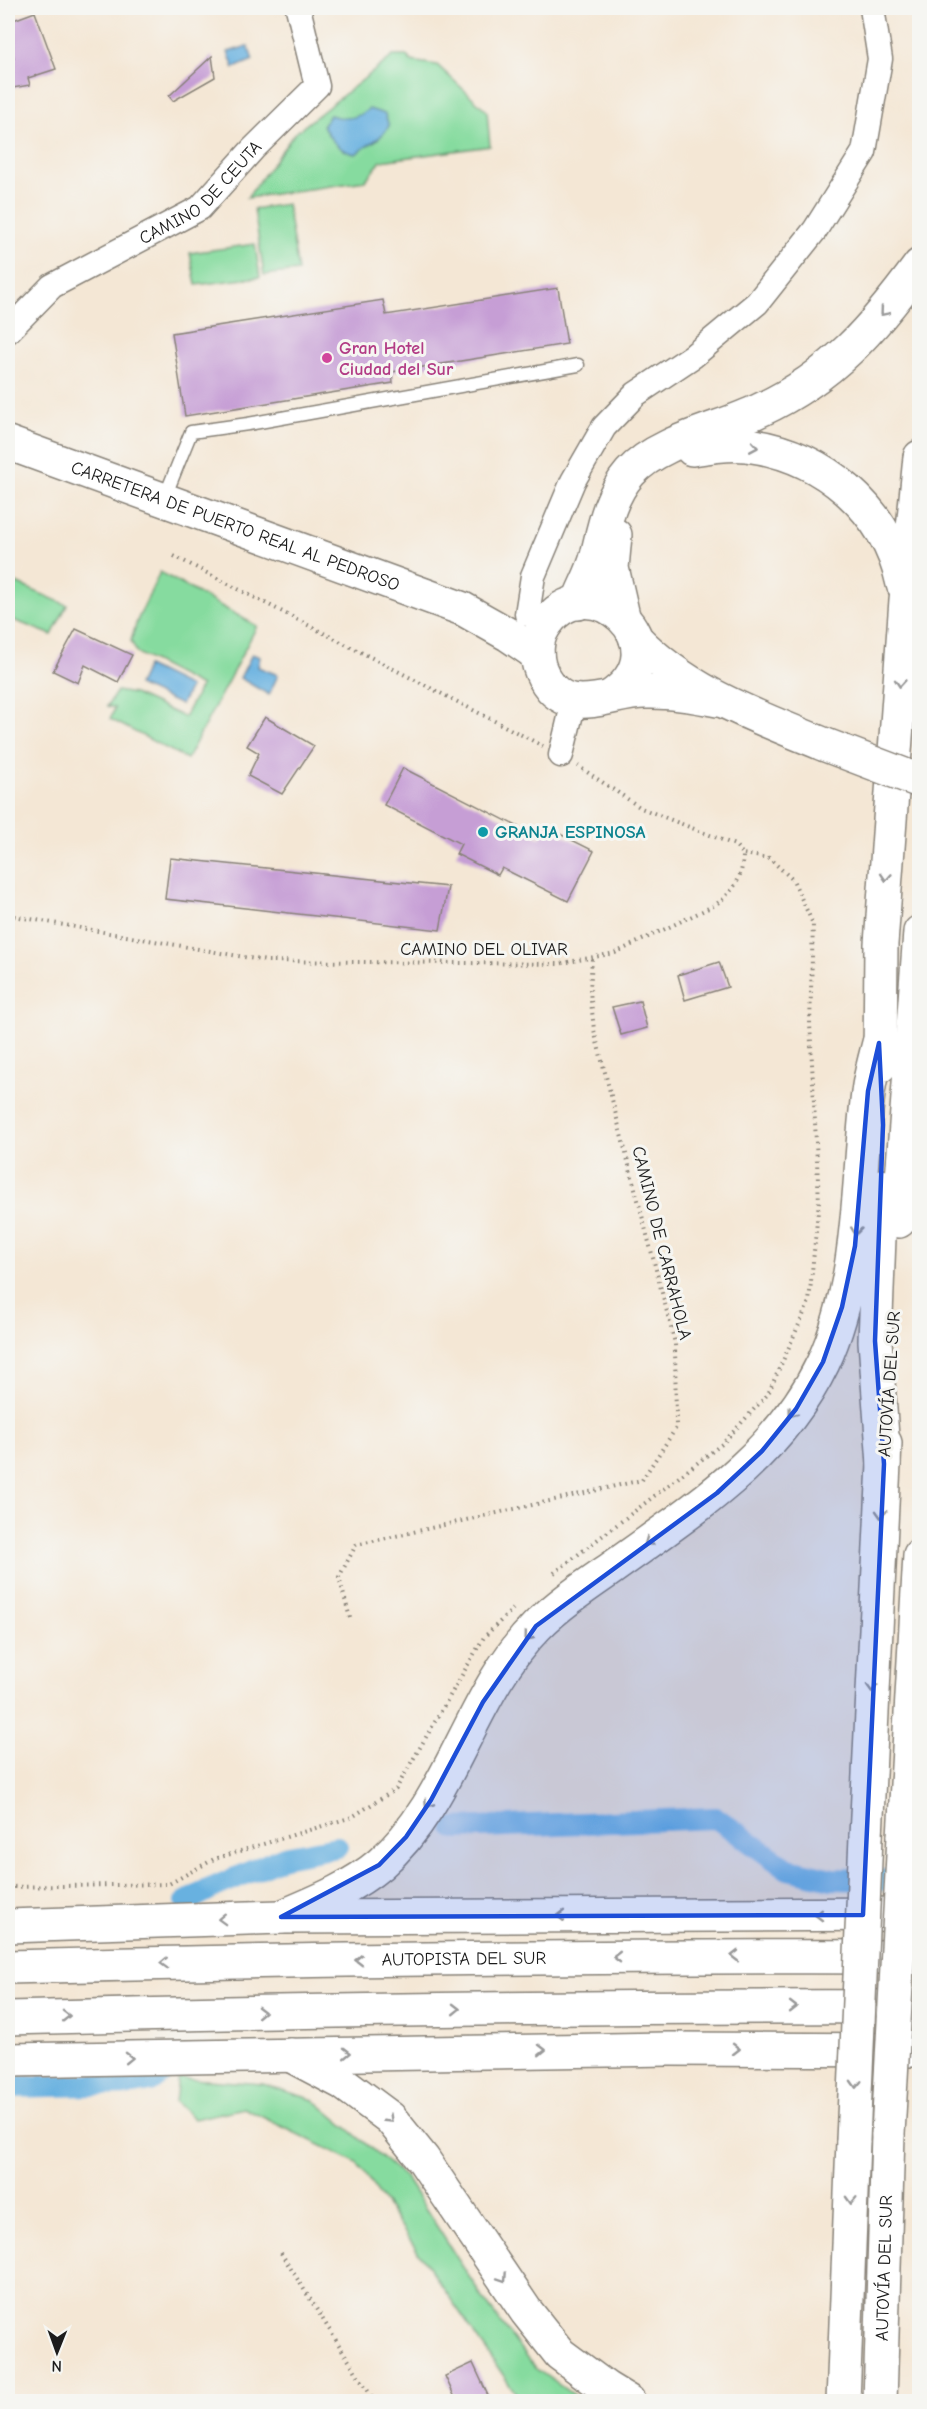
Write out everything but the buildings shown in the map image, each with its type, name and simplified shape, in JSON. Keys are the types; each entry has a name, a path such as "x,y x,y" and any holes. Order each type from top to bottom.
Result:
{"main road":[{"path":"718,700 677,692 642,692 586,702 574,701 560,694 548,684 540,670 537,654 538,641 550,618 569,606 597,557 607,513 617,491 631,472 660,451 759,411 798,391 830,368 861,340 920,265"},
{"name":"CARRETERA DE PUERTO REAL AL PEDROSO","path":"8,443 463,609"},
{"path":"610,698 621,690 632,676 638,653 616,592 612,568 618,518 628,495 640,477 657,464 692,449 717,445 746,445 774,450 800,460 844,486 862,503 890,542 899,566 906,600"},
{"path":"884,1464 875,1341 883,1125 879,1043 881,944 906,600 920,457"},
{"path":"463,609 527,614 569,606 602,604 610,607 656,660 718,700 920,781"},
{"path":"463,609 537,654"},
{"name":"AUTOVÍA DEL SUR","path":"843,2402 884,1464 920,932"},
{"path":"281,1917 339,1890 379,1865 406,1838 431,1800 483,1702 508,1662 536,1626 570,1598 717,1493 762,1451 796,1409 823,1362 842,1307 855,1246 868,1091 879,1043"},
{"name":"AUTOVÍA DEL SUR","path":"880,2402 888,2134 920,1555"},
{"path":"8,1926 281,1917 920,1914"},
{"name":"AUTOPISTA DEL SUR","path":"8,1967 247,1961 663,1956 920,1957"},
{"path":"8,2018 529,2008 920,2007"},
{"path":"8,2060 669,2049 920,2049"},
{"path":"288,2054 343,2082 390,2118 423,2159 526,2311 560,2354 629,2402"}],"street":[{"name":"CAMINO DE CEUTA","path":"8,331 52,286 200,208 253,149 317,86 298,8"},
{"path":"527,614 533,576 573,481 604,427 636,394 693,356 757,303 815,230 864,152 880,59 872,8"},
{"path":"561,755 574,701"}],"lane":[{"path":"164,500 191,432 578,365"}],"path":[{"path":"174,556 561,755 641,808 735,845 743,854 769,858 793,880 813,924 810,1024 819,1201 809,1302 768,1394 722,1444 620,1520 550,1577"},
{"name":"CAMINO DEL OLIVAR","path":"8,915 266,961 558,964 592,960 615,953 715,905 729,894 737,883 743,867 743,854"},
{"name":"CAMINO DE CARRAHOLA","path":"350,1618 339,1576 356,1545 642,1480 676,1428 675,1343 594,1029 590,991 592,960"},
{"path":"8,1887 169,1884 214,1859 352,1817 396,1789 484,1637 516,1606"},
{"path":"281,2253 375,2402"}],"highlighted area":[{"path":"879,1043 883,1125 875,1341 884,1464 863,1915 281,1917 379,1865 406,1837 431,1800 483,1702 536,1626 717,1493 762,1451 796,1409 823,1362 842,1307 855,1246 868,1091"}],"green space":[{"path":"393,56 407,56 411,61 437,65 487,111 490,146 381,161 365,181 247,198 294,134"},
{"path":"287,204 298,271 264,275 254,209"},
{"path":"255,244 260,277 196,285 190,253"},
{"path":"160,572 257,626 187,759 110,719 115,708 107,706 117,691 134,694 184,717 201,686 137,653 131,641 137,621"},
{"path":"9,580 67,605 52,635 8,618"},
{"path":"178,2078 263,2084 314,2100 406,2178 484,2300 535,2368 582,2401 521,2401 357,2163 244,2108 194,2119 175,2102"}],"water":[{"path":"248,46 253,60 234,68 228,52"},
{"path":"369,109 385,114 389,126 379,138 356,154 345,151 336,144 323,125 330,115 351,118"},
{"path":"252,654 260,657 258,667 278,675 269,695 240,678"},
{"path":"147,666 190,687 181,705 138,685"}],"waterway":[{"path":"454,1828 716,1818 788,1869 832,1879 920,1881"},
{"path":"186,1902 284,1857 337,1847"},
{"path":"8,2087 134,2084 151,2081 163,2072"}],"place":[{"name":"Gran Hotel Ciudad del Sur","path":"327,358"},
{"name":"GRANJA ESPINOSA","path":"483,832"}]}
